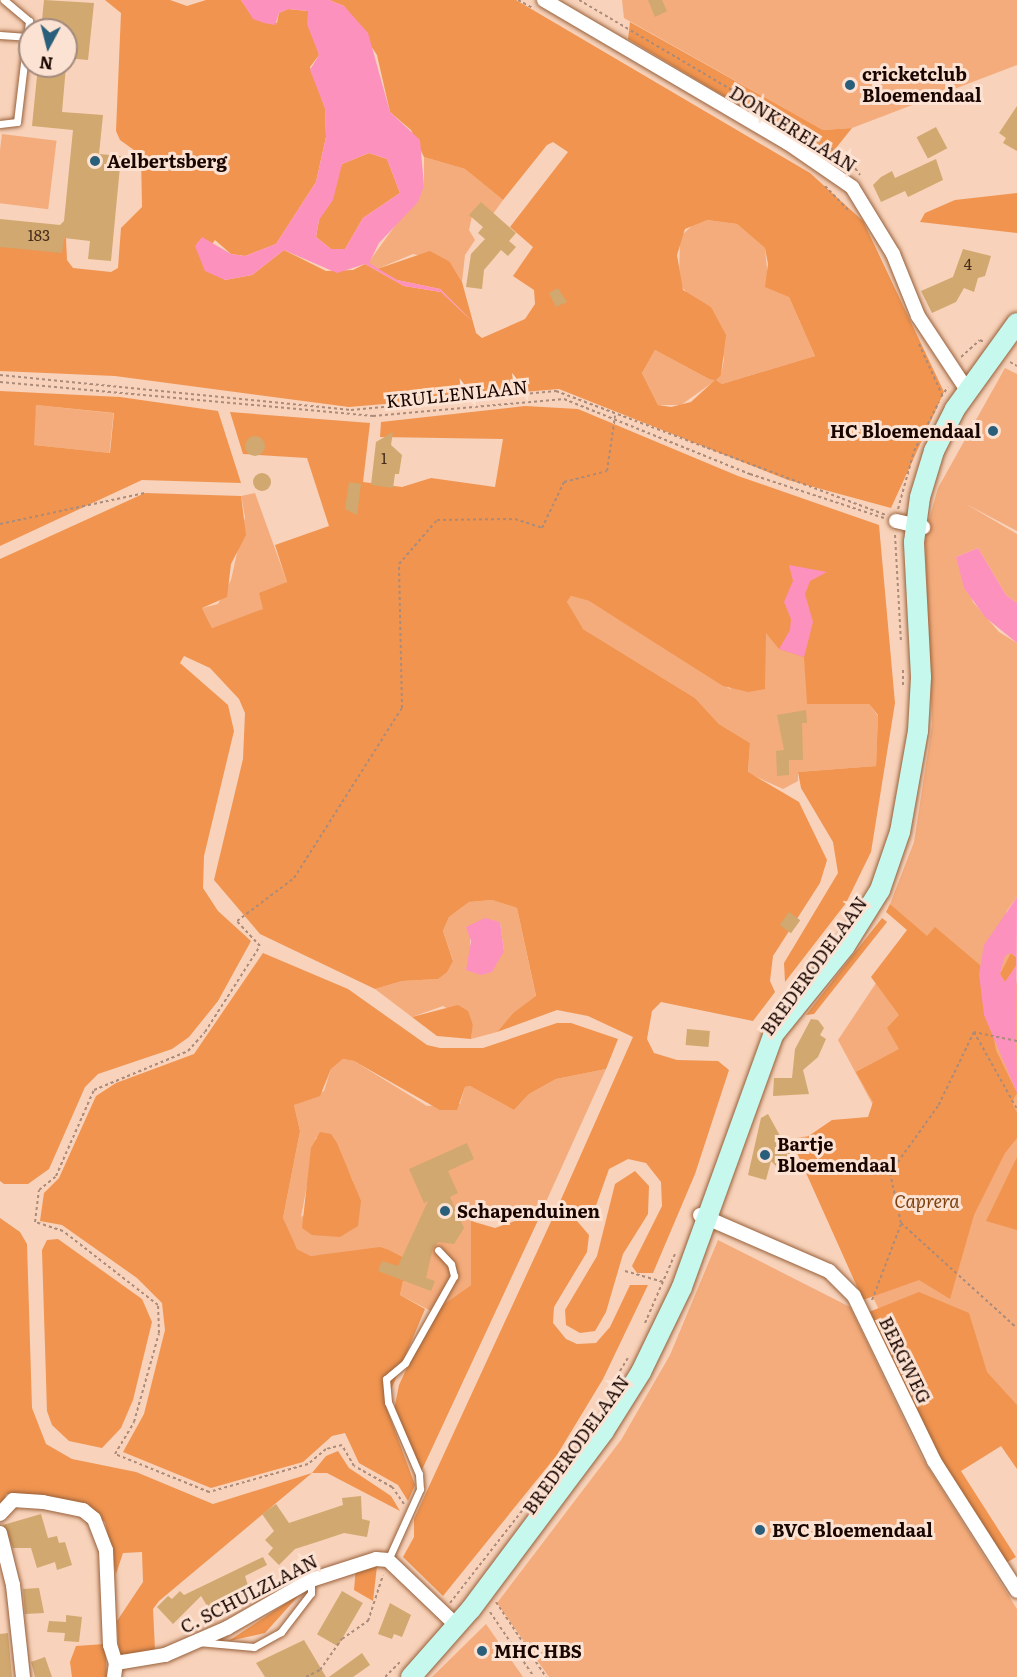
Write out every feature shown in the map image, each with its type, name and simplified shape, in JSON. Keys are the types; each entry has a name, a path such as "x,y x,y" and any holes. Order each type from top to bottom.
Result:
{"street":[{"name":"DONKERELAAN","path":"541,6 788,143 852,188 893,254 918,316 961,383"},
{"name":"BREDERODELAAN","path":"411,1677 449,1619 585,1439 622,1382 670,1288 703,1216 761,1052 792,1002 869,900 883,850 904,744 908,698 910,524 925,444 961,383 986,350 1012,330"},
{"name":"BERGWEG","path":"703,1216 830,1271 854,1296 934,1461 1017,1591"},
{"path":"0,1514 13,1500 43,1502 83,1510 94,1519 106,1550 110,1645 115,1670"},
{"path":"0,1533 13,1585 24,1677"},
{"path":"388,1560 449,1619"},
{"name":"C. SCHULZLAAN","path":"115,1670 195,1642 311,1580 359,1562 388,1560"},
{"name":"BREDERODELAAN","path":"403,1668 449,1619"}],"lane":[{"path":"4,0 25,18"},
{"path":"0,35 18,36"},
{"path":"0,124 17,122 22,78"},
{"path":"388,1560 420,1489 419,1474 388,1402 386,1380 405,1363 454,1276 451,1264 438,1250"},
{"path":"195,1642 254,1647 281,1632 296,1616 311,1593 311,1580"}],"path":[{"path":"518,0 541,6"},
{"path":"820,180 851,213"},
{"path":"915,335 942,396"},
{"path":"902,653 893,561 910,524 914,451 942,396 961,383 987,343"},
{"path":"1005,359 1017,366"},
{"path":"0,375 351,410 556,391 910,524"},
{"name":"KRULLENLAAN","path":"0,382 373,416 564,399 615,416 750,474 910,524"},
{"path":"410,1513 392,1487 354,1466 342,1445 326,1449 308,1464 209,1492 115,1454 140,1400 159,1333 158,1305 63,1231 35,1222 39,1190 56,1176 94,1090 188,1051 204,1032 260,946 237,921 294,878 402,708 399,564 437,520 515,519 542,528 564,482 608,471 615,416"},
{"path":"0,524 145,493"},
{"path":"902,662 903,694"},
{"path":"974,1032 1017,1041"},
{"path":"974,1032 1017,1109"},
{"path":"872,1300 901,1223 890,1173 938,1106 974,1032"},
{"path":"901,1223 1017,1328"},
{"path":"640,1334 670,1288 676,1252"},
{"path":"625,1271 670,1288"},
{"name":"BREDERODELAAN","path":"615,1379 631,1353"},
{"name":"BREDERODELAAN","path":"449,1619 540,1487"},
{"path":"306,1677 320,1670 342,1639 368,1621 388,1560"},
{"path":"493,1598 546,1677"},
{"path":"486,1607 534,1677"},
{"path":"385,1677 403,1668"}],"green space":[{"path":"105,0 170,0 187,6 206,0 241,0 248,10 277,23 279,13 288,9 308,11 319,55 310,67 325,108 326,137 316,182 276,244 245,256 231,254 215,240 202,257 203,266 225,280 252,275 284,250 326,271 353,270 365,264 404,286 441,292 472,321 440,289 397,280 377,269 430,251 450,262 462,282 476,333 482,338 525,319 535,304 534,290 513,276 533,247 510,227 568,152 553,142 547,145 503,200 465,169 424,157 411,130 390,112 377,55 344,6 329,0 516,0 810,173 863,221 944,392 891,508 788,480 559,389 349,407 115,376 0,371 0,247 66,238 67,260 73,268 111,272 118,268 121,228 142,207 141,155 120,140 116,131 121,13","holes":["707,220 737,224 765,248 768,264 765,287 789,297 815,356 722,384 716,380 721,375 726,335 711,307 683,290 677,255 685,229","655,350 709,379 715,380 691,402 671,407 658,405 642,373"]},
{"name":"cricketclub Bloemendaal","path":"622,0 1017,0 1017,65 852,128 823,130 624,18"},
{"path":"630,22 823,130 852,128 828,158 628,39"},
{"path":"2,134 57,141 48,209 0,203"},
{"path":"369,153 387,159 400,193 363,218 345,249 331,249 316,237 319,220 342,164"},
{"path":"424,157 465,169 503,200 490,218 472,216 469,230 475,240 465,255 462,282 450,262 413,254 377,269 368,263 424,186"},
{"path":"1017,193 1017,233 920,222 925,213 955,200"},
{"path":"697,221 737,224 765,248 768,279 789,297 815,356 722,384 716,380 681,405 658,405 642,373 655,350 709,379 721,375 724,359 711,307 689,296 679,283 680,237"},
{"name":"Caprera","path":"1005,368 1017,374 1017,531 966,504 1017,534 1017,603 1006,595 978,548 956,557 973,602 999,632 1017,643 1017,897 1006,912 1017,986 1017,1457 1005,1439 955,1469 797,1138 882,1122 838,1040 914,926 890,904 914,842 932,725 925,534 938,488"},
{"path":"0,391 120,397 218,411 241,483 142,480 0,546","holes":["36,405 114,413 110,453 34,445"]},
{"path":"36,405 114,413 109,453 32,445"},
{"path":"525,406 578,409 738,476 879,525 895,703 871,852 846,903 785,982 784,963 838,873 833,842 801,788 798,772 876,766 878,715 869,704 807,704 804,657 779,649 766,633 765,689 748,692 723,686 589,601 571,596 567,602 583,629 695,698 719,724 750,743 748,772 799,802 827,860 820,883 773,956 770,981 775,992 753,1021 661,1002 652,1011 647,1039 654,1053 677,1060 718,1061 729,1070 695,1174 653,1273 637,1273 632,1266 662,1206 661,1182 646,1163 628,1159 609,1169 593,1214 559,1204 633,1037 588,1016 557,1010 497,1032 513,1013 536,996 517,908 492,900 469,902 449,917 443,931 453,961 447,972 438,979 402,981 375,989 260,934 214,880 243,759 245,713 239,699 210,668 184,656 180,663 228,705 234,731 204,856 203,888 218,911 251,941 218,1001 189,1037 172,1049 98,1074 85,1087 49,1169 28,1184 4,1184 0,1181 0,559 145,493 241,496 246,535 231,564 227,597 202,608 212,628 263,609 259,593 287,582 275,545 329,526 307,458 243,454 230,412 370,423 363,482 402,487 431,478 495,487 503,439 380,437 381,422"},
{"path":"255,493 287,582 264,609 212,628 202,608 218,604 231,580 245,517 241,496"},
{"path":"571,596 589,601 730,689 766,633 804,657 846,703 869,704 878,716 876,766 798,772 798,781 783,789 748,773 750,743 719,724 695,698 583,629 569,612 567,602"},
{"path":"492,900 517,908 536,997 513,1013 497,1032 471,1039 473,1024 443,1006 412,1017 375,989 402,981 438,979 453,960 443,931 449,917 469,902","holes":["500,922 504,951 470,953 470,934"]},
{"name":"Caprera","path":"890,904 927,936 935,927 980,965 996,1050 1017,1093 1012,1102 1017,1113 1017,1138 1005,1153 974,1215 950,1299 919,1280 863,1300 794,1146 832,1120 868,1117 873,1102 856,1072 899,1049 887,1028 899,1015 871,977 907,930 886,912"},
{"path":"882,918 887,922 814,1014 806,1015"},
{"path":"263,953 348,989 427,1045 440,1048 483,1048 557,1023 571,1023 618,1039 606,1069 556,1079 529,1094 514,1110 470,1086 465,1087 457,1110 440,1110 354,1061 343,1059 331,1069 320,1096 294,1105 300,1131 283,1218 297,1249 311,1256 380,1247 389,1250 406,1259 412,1282 403,1281 400,1295 425,1309 385,1404 415,1485 408,1501 398,1485 359,1463 345,1433 332,1436 303,1462 211,1488 123,1452 144,1414 165,1330 162,1303 137,1278 62,1225 40,1221 44,1193 59,1178 96,1096 116,1083 194,1054"},
{"path":"1011,953 1016,957 1016,966 1005,982 1000,974"},
{"path":"458,1005 468,1011 473,1025 471,1039 437,1036 412,1017"},
{"path":"343,1059 354,1061 427,1106 460,1104 465,1087 470,1086 514,1110 529,1094 556,1079 606,1069 545,1204 498,1215 474,1209 471,1285 433,1312 400,1295 403,1281 412,1282 401,1258 389,1250 311,1256 297,1249 289,1235 283,1218 300,1131 294,1105 324,1091 331,1069","holes":["316,1137 343,1161 353,1181 301,1217"]},
{"path":"320,1132 331,1134 337,1143 361,1201 358,1226 340,1237 312,1235 302,1228 311,1148"},
{"path":"1017,1157 1017,1230 986,1221"},
{"path":"635,1171 649,1186 648,1214 623,1254 606,1312 595,1331 580,1333 566,1325 565,1310 597,1256 615,1184"},
{"path":"554,1215 577,1221 589,1235 587,1252 554,1307 553,1323 566,1339 577,1344 596,1343 610,1327 630,1285 648,1285 603,1379 557,1455 443,1596 403,1557 414,1537 414,1519"},
{"path":"529,1216 540,1216 420,1474 394,1410 399,1385 433,1312 471,1285 471,1221 495,1228"},
{"path":"0,1218 20,1232 27,1244 32,1408 46,1444 72,1459 136,1472 213,1504 312,1473 159,1601 153,1609 155,1650 135,1656 119,1654 117,1621 143,1582 142,1552 123,1553 116,1574 105,1522 83,1505 47,1496 6,1494 0,1508"},
{"path":"58,1239 142,1299 152,1322 133,1400 121,1428 102,1448 69,1441 52,1425 47,1411 42,1250 47,1240"},
{"name":"BVC Bloemendaal","path":"718,1240 850,1307 922,1458 1017,1609 1017,1677 549,1677 497,1603 621,1440 670,1355"},
{"path":"919,1292 969,1313 987,1372 1017,1405 1017,1469 1001,1446 961,1471 1016,1557 1006,1563 931,1445 869,1312"},
{"path":"338,1451 349,1468 391,1496 400,1511 327,1473 312,1473 326,1456"},
{"path":"377,1566 373,1601 354,1590 356,1567"},
{"path":"300,1594 265,1633 225,1642 230,1640"},
{"name":"MHC HBS","path":"486,1624 523,1677 432,1677"},
{"path":"105,1644 107,1677 72,1677 70,1662 76,1646"}],"shaded area":[{"path":"241,0 329,0 344,6 368,33 390,112 420,140 424,186 418,202 379,243 369,263 397,280 440,289 472,321 441,292 404,286 365,264 337,273 284,250 252,275 225,280 205,271 195,246 202,237 231,254 245,256 276,244 316,182 326,137 325,108 310,70 319,55 307,24 308,11 288,9 279,13 275,25 253,19","holes":["369,153 387,159 400,193 363,218 345,249 331,249 316,237 319,220 333,200 342,164"]},
{"path":"978,548 1006,595 1017,603 1017,643 985,617 964,588 956,557"},
{"path":"789,565 827,572 810,581 805,594 813,622 804,657 779,649 790,630 791,619 784,602 793,581"},
{"path":"1017,897 1017,1093 984,1015 979,974 984,945","holes":["1011,953 1016,957 1016,966 1005,982 1000,974 1005,956"]},
{"path":"485,918 500,922 504,951 492,972 481,975 466,970 471,941 466,927"}],"building":[{"path":"44,0 94,3 88,60 78,59 78,18 42,18"},
{"path":"648,0 662,0 667,11 655,17"},
{"name":"Aelbertsberg","path":"37,78 65,78 62,112 103,115 99,154 121,156 111,261 88,259 90,241 64,238 62,253 0,247 0,219 60,225 64,221 73,130 32,126"},
{"path":"1017,106 1017,151 1003,143 1006,138 999,133"},
{"path":"936,127 947,148 928,159 917,137"},
{"path":"936,159 943,180 908,197 905,191 881,202 873,185 881,177 892,171 895,178"},
{"path":"481,202 516,233 509,241 516,247 508,256 501,250 484,270 482,289 466,287 471,254 485,239 478,233 483,227 469,215"},
{"path":"963,249 991,256 985,276 978,278 974,292 964,288 956,302 932,313 921,291 953,277"},
{"path":"558,288 567,302 556,307 549,293"},
{"path":"393,432 391,445 402,455 399,474 395,474 393,488 371,485 376,442"},
{"path":"255,436 262,439 265,446 262,453 255,456 248,453 245,446 248,439"},
{"path":"258,473 266,473 271,478 269,489 258,491 253,486 253,478"},
{"path":"349,482 361,484 357,515 345,509"},
{"path":"806,710 807,723 802,723 803,760 789,760 789,775 777,776 776,751 784,750 777,715"},
{"path":"789,912 800,920 791,933 780,925"},
{"path":"811,1019 818,1020 824,1028 820,1035 826,1039 818,1057 803,1070 809,1094 773,1096 774,1078 792,1078 795,1049"},
{"path":"687,1029 710,1031 709,1047 686,1045"},
{"name":"Bartje Bloemendaal","path":"768,1114 790,1154 776,1166 771,1161 766,1180 748,1175 761,1118"},
{"name":"Schapenduinen","path":"467,1143 474,1159 448,1171 458,1193 450,1197 464,1228 454,1244 438,1242 433,1248 426,1278 435,1281 431,1291 378,1271 382,1261 398,1266 428,1201 424,1203 409,1169"},
{"path":"361,1496 362,1519 370,1521 367,1537 344,1533 295,1549 279,1565 268,1554 273,1548 265,1540 274,1531 262,1514 276,1504 289,1523 343,1505 342,1498"},
{"path":"41,1514 48,1538 57,1536 59,1543 65,1542 72,1565 57,1570 55,1562 37,1568 31,1548 13,1548 3,1525"},
{"path":"263,1557 267,1565 245,1576 250,1592 211,1612 201,1596 173,1624 157,1607 168,1596 172,1599 180,1591 184,1595"},
{"path":"39,1588 44,1613 25,1614 23,1589"},
{"path":"342,1591 363,1603 338,1646 317,1634"},
{"path":"390,1603 411,1615 402,1637 394,1634 392,1639 378,1634"},
{"path":"66,1615 82,1617 79,1642 64,1641 65,1633 47,1632 49,1621 66,1622"},
{"path":"8,1633 12,1677 0,1677 0,1634"},
{"path":"304,1640 326,1677 265,1677 256,1663"},
{"path":"362,1653 370,1665 353,1677 329,1677"},
{"path":"45,1657 52,1677 35,1677 31,1662"}],"place":[{"name":"cricketclub Bloemendaal","path":"850,85"},
{"name":"Aelbertsberg","path":"95,161"},
{"name":"HC Bloemendaal","path":"993,431"},
{"name":"Bartje Bloemendaal","path":"765,1155"},
{"name":"Schapenduinen","path":"445,1211"},
{"name":"BVC Bloemendaal","path":"760,1530"},
{"name":"MHC HBS","path":"482,1651"}]}
